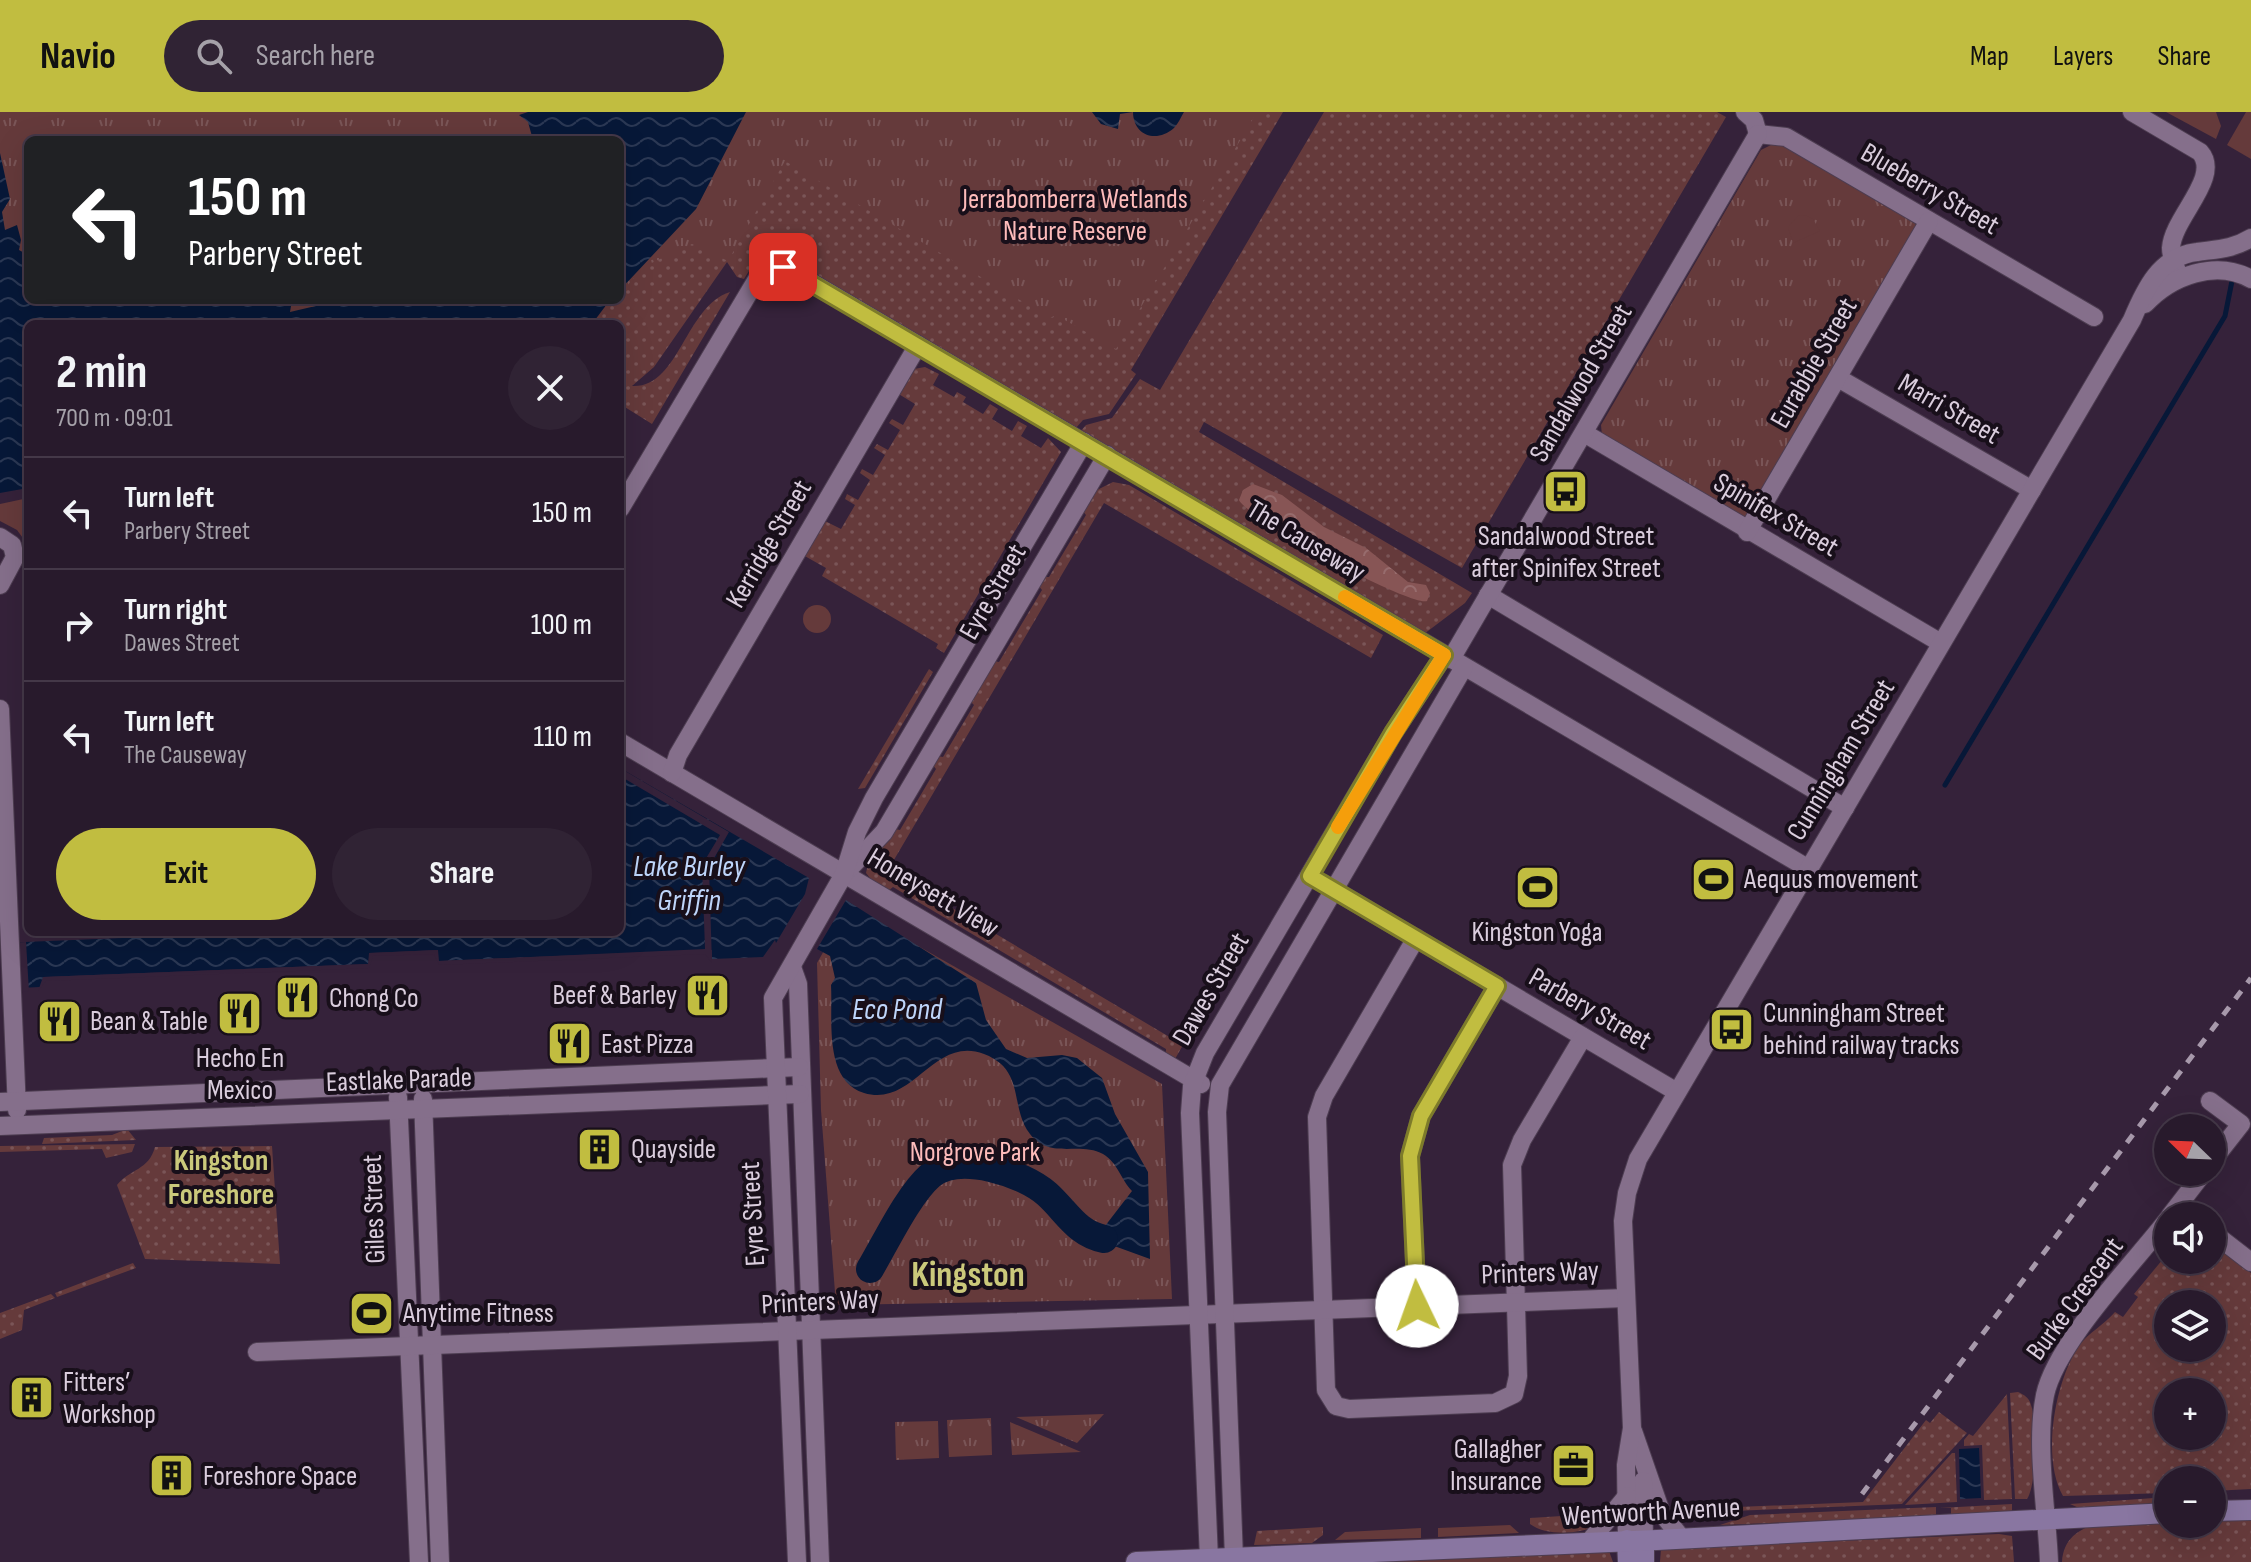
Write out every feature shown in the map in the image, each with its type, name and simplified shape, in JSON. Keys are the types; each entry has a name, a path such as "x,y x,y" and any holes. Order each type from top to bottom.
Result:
{"main road":[{"path":"2226,1511 2251,1510"},
{"name":"Wentworth Avenue","path":"1136,1562 1682,1539 2154,1514"},
{"name":"Cunningham Street","path":"1628,1562 1636,1541"},
{"name":"Cunningham Street","path":"1636,1541 1644,1562"}],"street":[{"path":"1745,112 1754,120 1758,134"},
{"path":"2132,112 2196,149 2207,161 2206,174 2176,228 2173,259 2180,278"},
{"name":"Blueberry Street","path":"1758,134 1784,136 2094,317"},
{"name":"Sandalwood Street","path":"1453,660 1758,134"},
{"name":"Eurabbie Street","path":"1747,532 1929,221"},
{"path":"2173,259 2190,253 2232,248 2251,238"},
{"name":"Cunningham Street","path":"1636,1541 1627,1496 1626,1465 1632,1428 1623,1236 1627,1193 1638,1159 2132,320 2149,285 2173,259"},
{"name":"The Causeway","path":"624,502 757,278 774,266 797,273 1809,869"},
{"name":"Cunningham Street","path":"2132,320 2150,298 2180,278 2199,272 2230,271 2251,279"},
{"name":"Kerridge Street","path":"672,773 678,755 918,345"},
{"name":"Marri Street","path":"1838,378 2032,490"},
{"name":"Spinifex Street","path":"1584,433 1747,532 1941,643"},
{"name":"Eyre Street","path":"797,1562 773,998 780,980 792,967 844,874 857,832 872,803 1084,442"},
{"name":"Eyre Street","path":"844,874 884,832 1107,455"},
{"path":"0,537 12,545 15,557 0,585"},
{"path":"1488,595 1845,808"},
{"name":"Dawes Street","path":"1209,1561 1190,1113 1194,1080 1205,1053 1393,733 1453,660"},
{"name":"Dawes Street","path":"1234,1560 1218,1091 1228,1066 1332,889 1453,660"},
{"path":"0,709 12,991 9,1125"},
{"name":"Honeysett View","path":"624,744 1194,1080 1218,1091"},
{"name":"Parbery Street","path":"1310,876 1677,1092"},
{"path":"1416,938 1318,1112 1315,1138 1326,1390 1336,1406 1349,1409 1495,1403 1508,1399 1518,1386 1511,1183 1513,1160 1583,1037"},
{"name":"Eyre Street","path":"792,967 798,984 820,1562"},
{"path":"1417,1306 1410,1156 1414,1136 1421,1116 1497,986"},
{"name":"Eastlake Parade","path":"8,1102 799,1067"},
{"name":"Giles Street","path":"422,1084 440,1562"},
{"name":"Giles Street","path":"397,1085 419,1562"},
{"name":"Eastlake Parade","path":"9,1125 800,1094"},
{"path":"2210,1101 2241,1124 2226,1143"},
{"name":"Burke Crescent","path":"2049,1562 2043,1417 2052,1373 2070,1343 2154,1242"},
{"path":"2226,1243 2251,1262"},
{"name":"Printers Way","path":"257,1352 1625,1298"},
{"name":"Cunningham Street","path":"1632,1428 1665,1521 1682,1539"},
{"name":"Cunningham Street","path":"1636,1541 1643,1466"},
{"path":"1206,1494 1232,1492"},
{"path":"1589,1542 1627,1496"},
{"path":"795,1512 817,1510"},
{"path":"417,1522 439,1521"}],"green space":[{"name":"Jerrabomberra Wetlands Nature Reserve","path":"0,112 1283,112 1131,370 1136,374 1109,414 1083,420 1075,429 779,252 757,258 744,279 737,277 727,262 654,367 632,386 648,383 661,375 702,313 715,300 730,292 652,424 624,406 624,320 114,320 106,304 624,304 624,136 24,136"},
{"name":"Jerrabomberra Wetlands Nature Reserve","path":"0,112 1257,112 1116,349 1056,315 1050,318 785,161 728,261 692,244 643,267 624,289 624,136 24,136 24,304 612,304 598,320 24,320 24,446 0,217"},
{"path":"1324,112 1717,112 1726,117 1462,568 1204,422 1199,432 1472,593 1465,603 1424,634 1080,432 1086,425 1112,418 1140,379 1160,390"},
{"path":"2166,112 2216,112 2221,126 2216,139"},
{"path":"2246,112 2251,112 2251,159 2227,145"},
{"path":"1777,142 1915,223 1917,228 1747,516 1741,517 1602,435 1601,425 1761,150"},
{"path":"1798,216 1813,219 1820,231 1793,243 1788,227"},
{"path":"925,367 939,374 933,385 954,397 957,392 966,397 963,402 983,414 990,404 998,409 992,419 1012,431 1018,421 1027,426 1021,436 1041,448 1048,438 1061,452 944,653 936,648 938,644 822,576 826,568 803,555 823,520 841,529 855,505 845,499 847,494 858,500 870,480 860,473 862,469 873,475 885,455 874,448 877,444 888,450 900,430 889,423 892,419 903,425 915,404 897,393 914,369"},
{"path":"1113,482 1129,485 1383,635 1371,658 1104,503 888,870 1183,1045 1175,1059 1166,1055 1166,1049 893,887 888,891 874,883 866,873 869,859 895,829 900,830 936,769 932,764 937,756 943,757 974,705 970,701 993,661 999,662 1042,590 1038,585 1043,577 1049,577 1086,515 1082,510 1093,492"},
{"path":"1253,484 1282,495 1324,527 1366,548 1408,582 1426,585 1430,593 1427,601 1414,599 1361,576 1269,524 1239,500 1243,490"},
{"path":"24,499 24,540 17,530 0,521 0,504"},
{"path":"817,605 827,609 831,619 827,629 817,633 807,629 803,619 807,609"},
{"path":"929,669 933,672 865,788 858,789"},
{"name":"Norgrove Park","path":"849,907 1162,1084 1172,1299 836,1305 821,1110 817,963"},
{"path":"127,1129 136,1140 42,1144 44,1138 112,1135"},
{"path":"135,1144 132,1152 106,1158 102,1149 0,1152 0,1146"},
{"path":"272,1146 280,1264 145,1259 117,1185 144,1165 155,1147"},
{"path":"2226,1254 2251,1273 2251,1489 2226,1490 2226,1466 2154,1466 2154,1493 2063,1496 2056,1480 2052,1441 2063,1379 2079,1346 2115,1312 2123,1317 2138,1297 2134,1294 2154,1270 2154,1274 2226,1274"},
{"path":"133,1263 136,1268 57,1297 55,1293"},
{"path":"51,1294 55,1298 24,1310 22,1330 0,1339 0,1313"},
{"path":"2018,1392 2030,1402 2033,1413 2035,1453 2027,1499 2015,1499 2010,1393"},
{"path":"2007,1394 2012,1499 1984,1500 1982,1445 1964,1446 1964,1440 1969,1434 1973,1436"},
{"path":"1939,1412 1967,1433 1902,1504 1687,1513 1687,1509 1863,1502 1926,1420 1930,1423"},
{"path":"1104,1414 1077,1443 1016,1417"},
{"path":"991,1418 992,1455 949,1457 947,1420"},
{"path":"938,1421 939,1458 896,1460 895,1422"},
{"path":"1010,1422 1081,1452 1012,1455"},
{"path":"1955,1453 1957,1502 1905,1505"},
{"path":"2154,1498 2154,1506 2079,1508 2070,1504"},
{"path":"2012,1504 2012,1511 1951,1515 1951,1508 1940,1508"},
{"path":"1936,1507 1936,1516 1720,1525 1750,1515"},
{"path":"1594,1514 1597,1525 1572,1532 1545,1531 1530,1524 1530,1518"},
{"path":"2251,1517 2251,1562 2062,1562 2066,1546 2087,1527 2119,1521 2154,1520 2154,1538 2226,1538 2226,1518"},
{"path":"1510,1525 1519,1533 1438,1537 1438,1528"},
{"path":"1323,1527 1323,1535 1312,1543 1254,1545 1257,1531"},
{"path":"1421,1528 1421,1538 1335,1540 1345,1532"},
{"path":"1999,1534 2012,1536 2014,1562 1660,1562 1661,1549"},
{"path":"1609,1551 1613,1562 1334,1562"}],"water":[{"path":"528,112 746,112 696,209 624,286 624,136 532,136 528,122 519,115"},
{"path":"1092,112 1133,112 1120,114 1118,129 1101,124"},
{"path":"1133,112 1184,112 1174,128 1153,136 1141,131"},
{"path":"0,153 10,199 2,212 5,230 17,225 21,240 19,250 24,253 24,304 291,304 290,312 324,304 607,304 595,320 24,320 24,489 0,493"},
{"name":"Lake Burley Griffin","path":"624,770 809,878 805,894 776,943 775,940 763,957 712,959 712,950 705,950 438,961 438,950 369,953 369,964 44,977 40,987 0,989 0,943 122,938 624,936"},
{"name":"Eco Pond","path":"846,900 976,983 986,1020 1006,1049 1027,1058 1062,1055 1077,1058 1102,1078 1115,1114 1148,1172 1150,1259 1095,1239 1132,1191 1103,1154 1094,1150 1056,1148 1038,1142 1024,1123 1006,1069 997,1061 984,1054 966,1051 951,1054 937,1062 897,1091 881,1095 864,1093 851,1086 836,1062 833,1047 831,985 835,978 830,956 817,949"},
{"path":"1979,1448 1981,1498 1960,1499 1959,1449"}],"pier":[{"path":"624,770 729,832 709,867 712,963 705,954 439,965 434,954 373,956 369,968 46,981 38,991 43,977 368,964 369,953 438,950 439,961 705,949 702,865 720,835 624,778"},
{"path":"26,942 29,991 0,992 0,943"}],"waterway":[{"path":"1945,785 2225,316 2232,281"},
{"path":"870,1269 922,1184 943,1168 958,1165 991,1168 1023,1179 1047,1194 1079,1227 1104,1239"}],"railway":[{"path":"1862,1494 2251,978"}],"slow traffic":[{"path":"1338,827 1393,733 1444,655 1345,597"}],"place":[{"name":"Sandalwood Street after Spinifex Street","path":"1566,492"},
{"name":"Aequus movement","path":"1713,879"},
{"name":"Kingston Yoga","path":"1537,887"},
{"name":"Beef & Barley","path":"708,995"},
{"name":"Chong Co","path":"298,998"},
{"name":"Hecho En Mexico","path":"240,1013"},
{"name":"Bean & Table","path":"59,1021"},
{"name":"Cunningham Street behind railway tracks","path":"1732,1029"},
{"name":"East Pizza","path":"570,1044"},
{"name":"Quayside","path":"600,1149"},
{"name":"Anytime Fitness","path":"372,1313"},
{"name":"Fitters’ Workshop","path":"32,1398"},
{"name":"Gallagher Insurance","path":"1573,1465"},
{"name":"Foreshore Space","path":"172,1476"}],"district":[{"name":"Kingston Foreshore","path":"221,1178"},
{"name":"Kingston","path":"968,1275"}],"route":[{"path":"783,267 807,278 1444,655 1393,733 1310,876 1497,986 1421,1116 1414,1136 1410,1156 1417,1306"}]}
